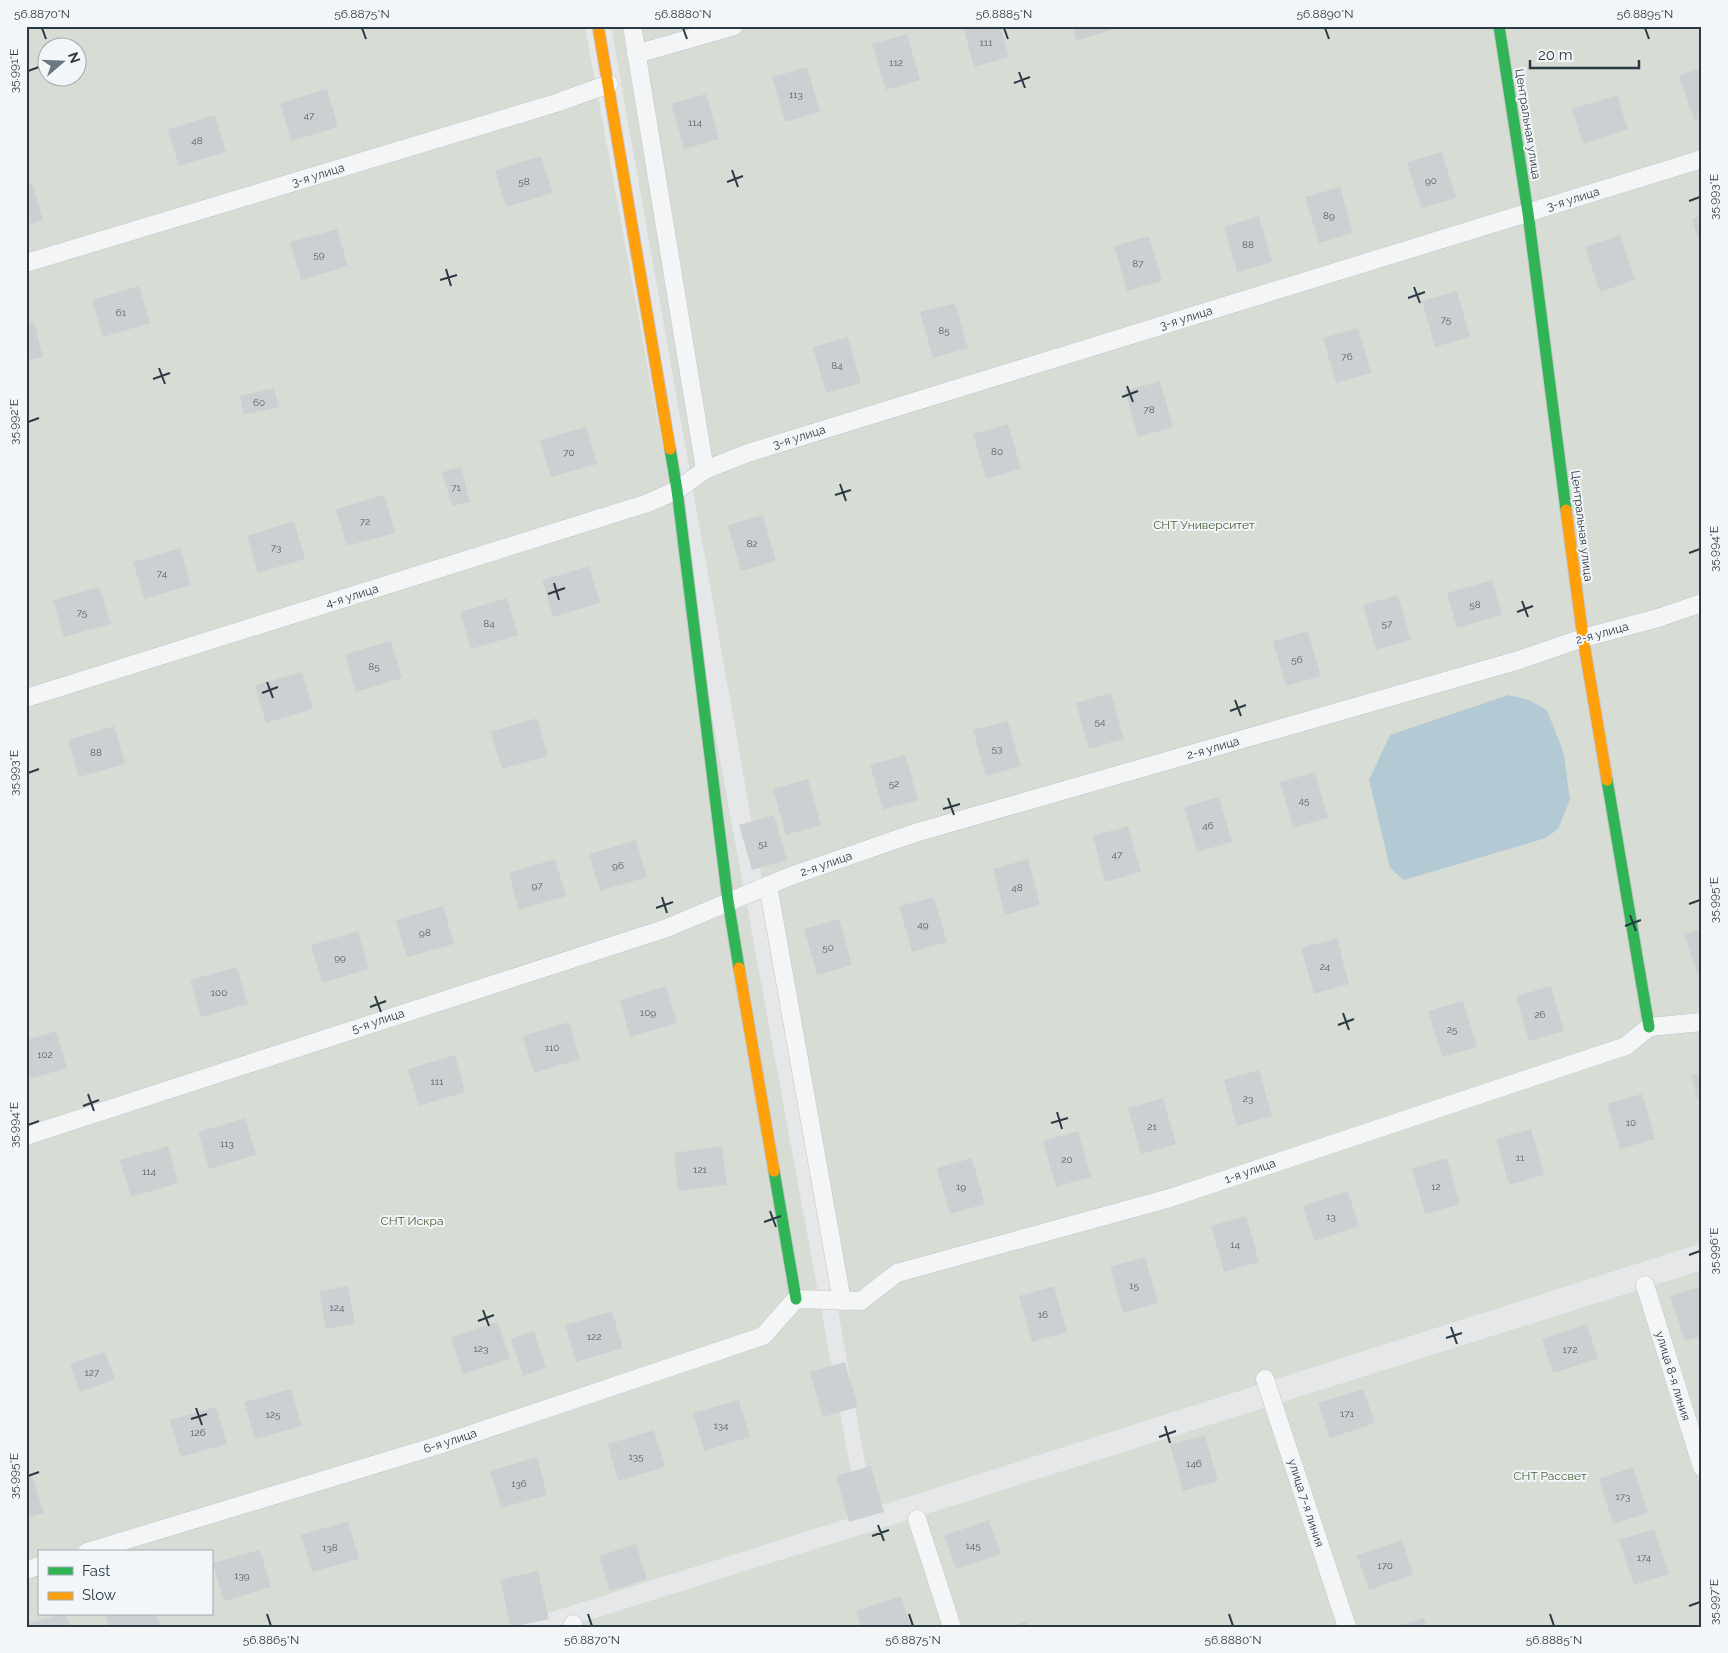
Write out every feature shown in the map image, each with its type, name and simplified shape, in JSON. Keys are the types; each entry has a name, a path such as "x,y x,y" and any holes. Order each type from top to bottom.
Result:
{"street":[{"path":"598,26 677,490 728,901 796,1299"},
{"name":"Центральная улица","path":"1499,26 1528,213 1583,638 1649,1027"}],"lane":[{"path":"632,26 705,470"},
{"path":"636,54 734,26"},
{"name":"3-я улица","path":"26,262 556,103 609,84"},
{"name":"3-я улица","path":"677,490 705,470 757,450 1702,159"},
{"name":"4-я улица","path":"26,698 648,503 677,490"},
{"name":"2-я улица","path":"728,901 915,833 1519,660 1583,638 1658,618 1702,603"},
{"path":"768,885 842,1301"},
{"name":"5-я улица","path":"26,1136 667,928 728,901"},
{"path":"1649,1027 1702,1022"},
{"name":"1-я улица","path":"796,1299 861,1301 897,1274 1170,1198 1626,1046 1649,1027"},
{"name":"улица 8-я линия","path":"1645,1285 1702,1467"},
{"name":"6-я улица","path":"94,1550 439,1445 763,1336 796,1299"},
{"name":"улица 7-я линия","path":"1265,1379 1347,1627"},
{"path":"917,1519 952,1627"},
{"path":"26,1570 38,1566"}],"green space":[{"name":"СНТ Искра","path":"26,26 585,26 859,1515 504,1627 26,1627"},
{"name":"СНТ Университет","path":"611,26 1702,26 1702,1243 873,1508"},
{"name":"СНТ Рассвет","path":"1702,1270 1702,1627 567,1627"}],"water":[{"path":"1508,695 1529,700 1547,710 1564,754 1570,800 1558,829 1546,838 1404,880 1390,868 1369,780 1390,735"}],"building":[{"path":"963,26 1000,26 1009,57 974,67"},
{"path":"1072,26 1109,26 1111,30 1076,41"},
{"path":"907,34 920,80 886,90 872,44"},
{"path":"807,67 820,112 785,122 772,77"},
{"path":"1702,68 1702,118 1694,120 1679,75"},
{"path":"327,89 338,127 291,141 280,103"},
{"path":"706,94 719,139 684,149 671,104"},
{"path":"1617,95 1628,129 1583,144 1572,109"},
{"path":"215,115 226,152 179,166 168,129"},
{"path":"1442,152 1456,198 1421,208 1407,162"},
{"path":"541,156 553,193 506,207 495,170"},
{"path":"32,183 43,220 26,225 26,184"},
{"path":"1340,187 1353,233 1319,243 1305,197"},
{"path":"1702,215 1702,249 1701,249 1692,219"},
{"path":"1259,216 1272,262 1237,272 1224,227"},
{"path":"337,229 348,266 301,280 290,242"},
{"path":"1620,235 1635,280 1600,292 1585,247"},
{"path":"1149,236 1162,281 1127,291 1114,246"},
{"path":"139,286 150,323 103,337 92,300"},
{"path":"1457,291 1470,337 1435,347 1422,301"},
{"path":"955,303 968,348 933,358 920,312"},
{"path":"34,322 43,357 26,361 26,324"},
{"path":"1358,328 1371,373 1336,383 1323,338"},
{"path":"848,337 861,383 826,393 813,347"},
{"path":"1160,381 1173,427 1138,437 1125,391"},
{"path":"274,388 279,407 244,415 240,396"},
{"path":"1008,424 1021,469 986,479 973,434"},
{"path":"586,427 597,464 551,477 540,440"},
{"path":"461,467 470,502 452,506 442,472"},
{"path":"384,495 395,533 347,546 336,509"},
{"path":"763,515 776,561 741,571 728,525"},
{"path":"294,521 305,559 258,573 247,536"},
{"path":"180,548 191,585 144,599 133,562"},
{"path":"589,566 600,603 553,617 542,580"},
{"path":"1492,580 1502,615 1457,628 1447,593"},
{"path":"99,587 111,624 64,637 53,600"},
{"path":"1398,595 1411,640 1376,650 1363,605"},
{"path":"507,598 518,635 471,649 460,612"},
{"path":"1308,631 1321,676 1286,686 1273,641"},
{"path":"391,641 402,678 356,692 345,654"},
{"path":"302,672 313,709 266,723 255,685"},
{"path":"1111,693 1124,739 1089,749 1076,703"},
{"path":"537,718 548,756 502,769 491,732"},
{"path":"1008,721 1021,766 986,776 973,730"},
{"path":"114,726 125,764 79,777 68,740"},
{"path":"905,755 918,800 883,810 870,765"},
{"path":"1315,772 1328,818 1293,828 1280,782"},
{"path":"808,779 821,825 786,835 773,789"},
{"path":"1219,797 1232,842 1197,852 1184,807"},
{"path":"774,815 787,860 752,870 739,825"},
{"path":"1128,826 1141,872 1105,882 1093,836"},
{"path":"636,840 647,877 600,891 589,854"},
{"path":"555,859 566,896 519,910 509,873"},
{"path":"1028,859 1040,905 1005,915 993,869"},
{"path":"934,897 947,942 912,952 899,906"},
{"path":"443,906 454,944 407,957 396,920"},
{"path":"839,919 852,965 817,975 804,929"},
{"path":"1702,928 1702,978 1699,979 1684,934"},
{"path":"358,931 369,969 322,983 311,945"},
{"path":"1337,938 1349,984 1314,994 1301,948"},
{"path":"237,967 248,1004 201,1017 190,980"},
{"path":"666,986 677,1023 630,1037 620,1000"},
{"path":"1551,986 1564,1031 1529,1041 1516,996"},
{"path":"1463,1001 1477,1047 1442,1057 1428,1011"},
{"path":"569,1022 580,1059 534,1073 523,1036"},
{"path":"56,1031 67,1068 26,1080 26,1040"},
{"path":"455,1055 465,1092 419,1106 408,1069"},
{"path":"1259,1070 1272,1116 1237,1126 1224,1080"},
{"path":"1702,1072 1702,1111 1701,1111 1691,1075"},
{"path":"1642,1094 1655,1139 1620,1149 1607,1104"},
{"path":"1163,1098 1176,1144 1141,1154 1128,1108"},
{"path":"245,1118 256,1155 209,1169 198,1132"},
{"path":"1531,1129 1544,1175 1509,1185 1496,1139"},
{"path":"1078,1131 1091,1177 1056,1187 1043,1141"},
{"path":"168,1146 178,1183 131,1197 120,1160"},
{"path":"722,1146 727,1185 678,1191 674,1153"},
{"path":"972,1158 985,1204 950,1214 937,1168"},
{"path":"1447,1158 1460,1204 1425,1214 1412,1168"},
{"path":"1348,1191 1359,1226 1314,1241 1303,1206"},
{"path":"1246,1216 1259,1262 1224,1272 1211,1226"},
{"path":"1145,1257 1158,1303 1123,1313 1110,1267"},
{"path":"348,1286 355,1324 326,1329 319,1291"},
{"path":"1054,1286 1067,1332 1032,1342 1019,1296"},
{"path":"1702,1286 1702,1336 1685,1341 1670,1296"},
{"path":"612,1311 623,1348 576,1362 565,1325"},
{"path":"498,1322 510,1359 463,1374 451,1337"},
{"path":"1587,1324 1598,1359 1553,1373 1542,1339"},
{"path":"534,1331 546,1368 523,1376 511,1339"},
{"path":"105,1352 115,1379 80,1392 70,1364"},
{"path":"845,1362 858,1407 823,1417 810,1372"},
{"path":"291,1389 302,1426 255,1439 244,1402"},
{"path":"1363,1389 1375,1423 1330,1438 1318,1403"},
{"path":"739,1400 750,1437 704,1451 693,1413"},
{"path":"216,1407 227,1444 181,1457 170,1420"},
{"path":"654,1430 665,1467 618,1481 608,1444"},
{"path":"1205,1435 1218,1481 1183,1491 1170,1445"},
{"path":"537,1457 547,1495 501,1508 490,1471"},
{"path":"871,1466 884,1512 849,1522 836,1476"},
{"path":"1633,1467 1648,1513 1613,1524 1599,1479"},
{"path":"32,1476 44,1513 26,1518 26,1477"},
{"path":"989,1520 1001,1554 956,1569 944,1535"},
{"path":"348,1521 359,1559 312,1572 301,1535"},
{"path":"1654,1529 1669,1574 1634,1585 1619,1540"},
{"path":"1402,1540 1413,1575 1369,1590 1357,1555"},
{"path":"636,1544 647,1579 610,1591 599,1556"},
{"path":"260,1550 271,1587 224,1601 213,1563"},
{"path":"538,1571 549,1619 511,1627 500,1580"},
{"path":"901,1596 911,1627 861,1627 856,1611"},
{"path":"54,1616 67,1616 70,1627 26,1627 26,1624"},
{"path":"106,1616 157,1616 160,1626 109,1627"},
{"path":"1424,1618 1427,1627 1397,1627 1397,1626"},
{"path":"1027,1621 1028,1627 1011,1627 1011,1626"}],"traffic: fast":[{"path":"1499,26 1528,213 1566,510"},
{"path":"670,449 677,490 728,901 739,968"},
{"path":"1607,780 1649,1027"},
{"path":"774,1171 796,1299"}],"traffic: slow":[{"path":"598,26 670,449"},
{"path":"1566,510 1583,638 1607,780"},
{"path":"739,968 774,1171"}]}
